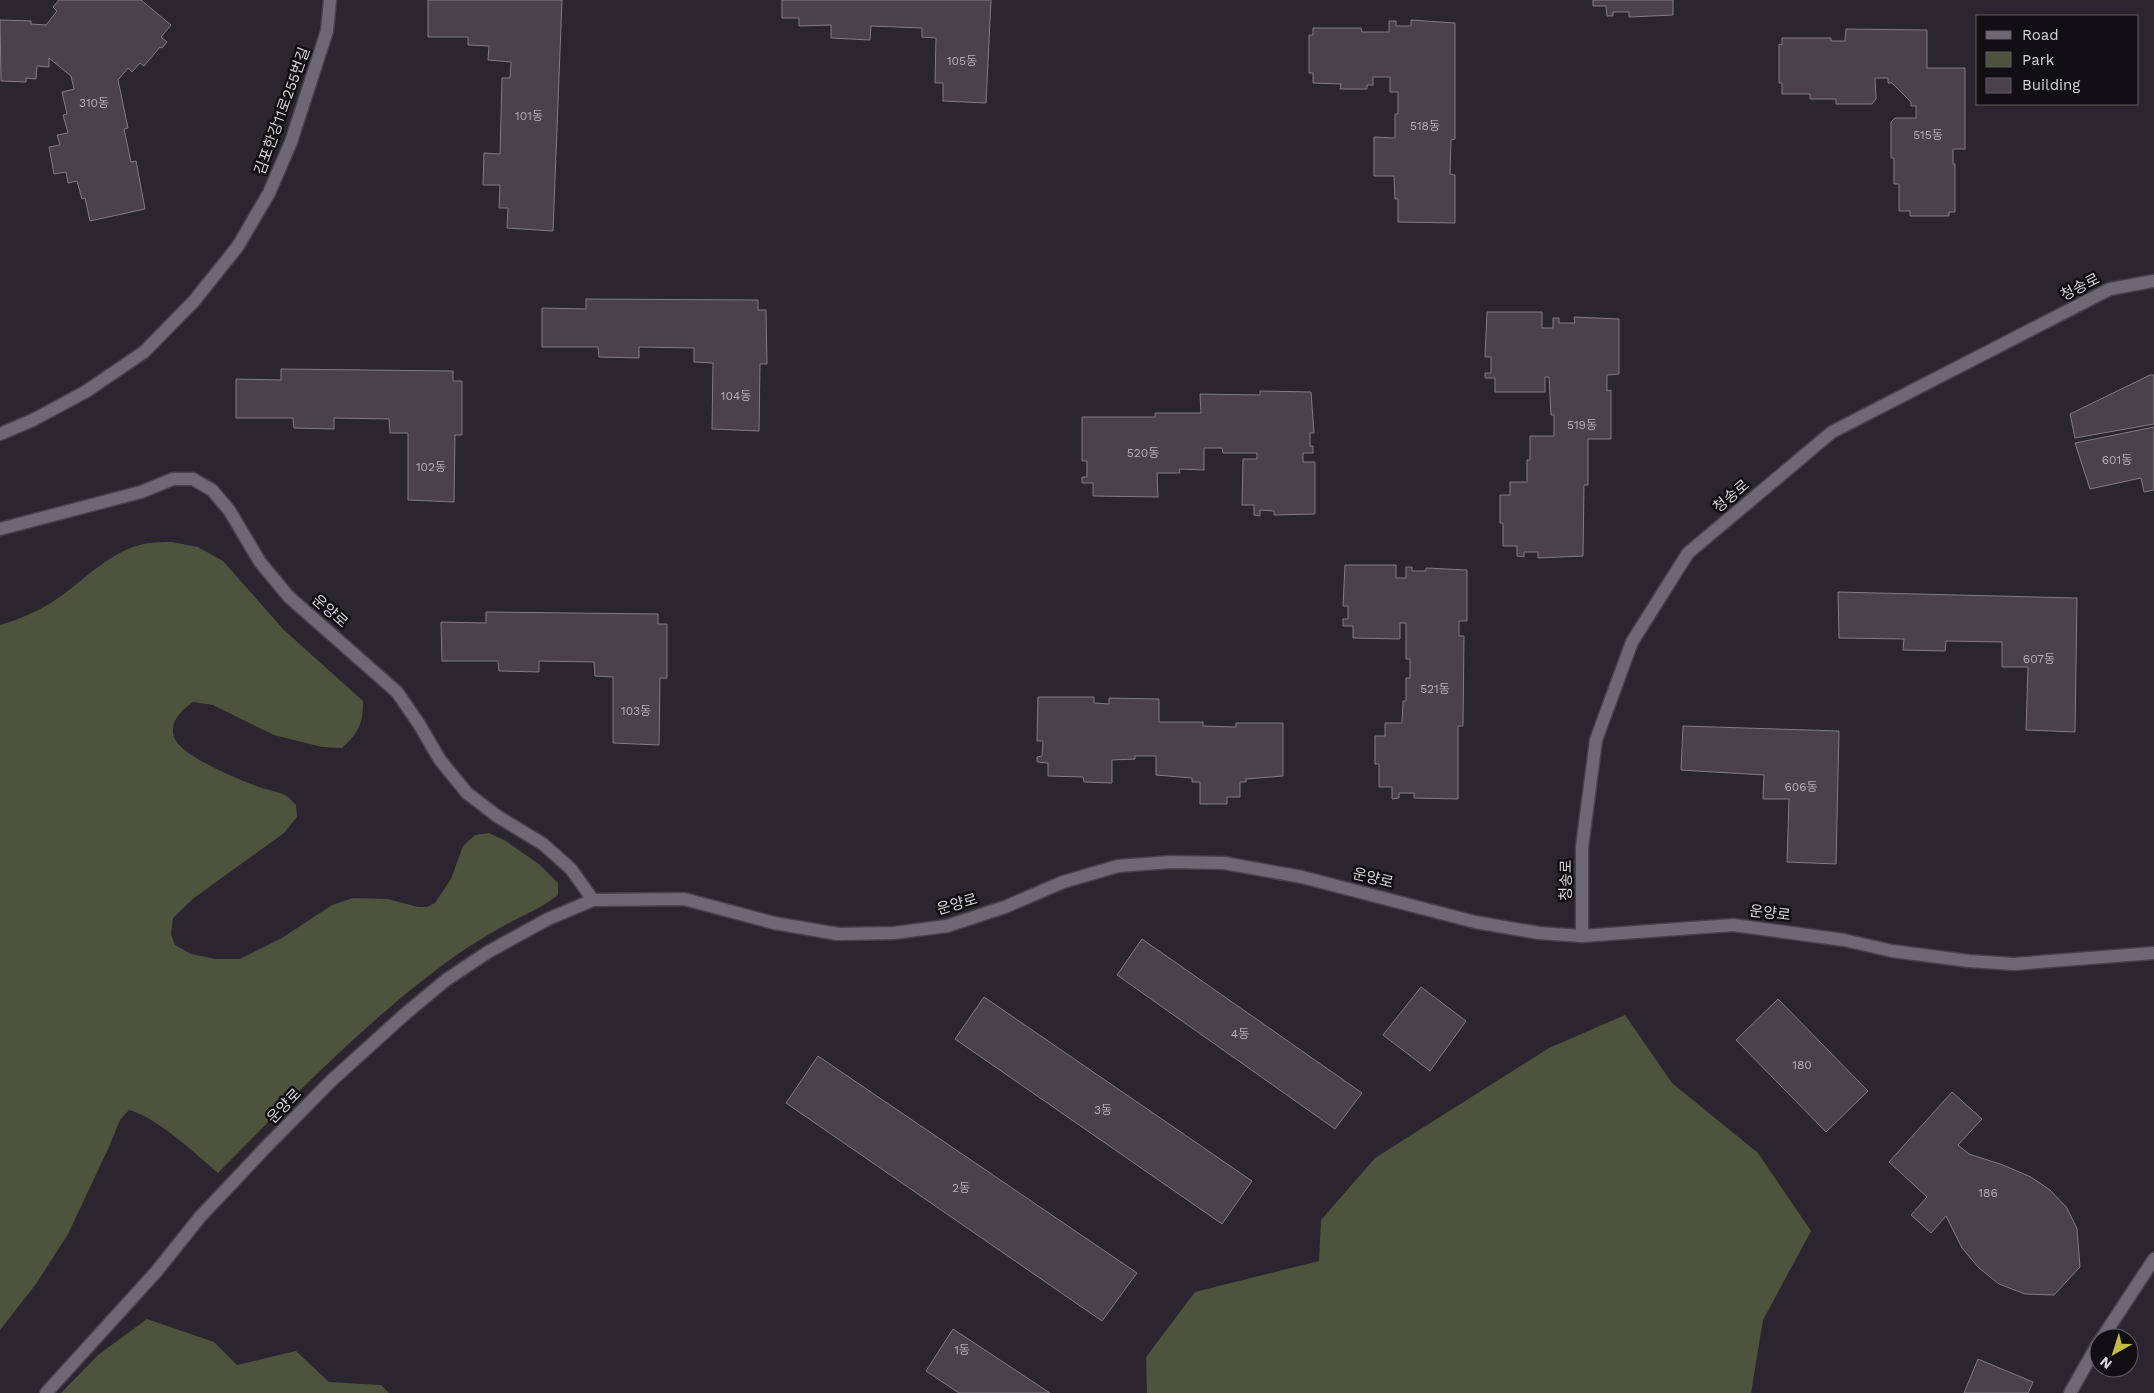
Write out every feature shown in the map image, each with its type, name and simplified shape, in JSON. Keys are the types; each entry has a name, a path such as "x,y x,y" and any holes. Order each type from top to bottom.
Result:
{"street":[{"name":"김포한강11로255번길","path":"0,434 33,420 85,392 144,352 194,301 238,246 269,193 291,142 328,32 330,0"},
{"name":"청송로","path":"1582,936 1582,847 1596,740 1632,642 1688,553 1832,432 2110,290 2154,281"},
{"name":"운양로","path":"0,529 141,492 173,479 193,480 212,490 229,510 260,562 290,597 397,692 440,760 467,793 497,816 542,844 571,869 593,900"},
{"name":"운양로","path":"46,1393 156,1272 200,1217 331,1081 405,1014 446,980 488,952 548,919 593,900 684,899 774,923 838,934 894,933 947,926 1005,907 1063,882 1118,866 1171,862 1224,863 1302,877 1475,922 1539,933 1582,936 1733,925 1844,940 1892,951 1969,961 2014,964 2154,953"},
{"path":"2109,1328 2154,1259"},
{"path":"2070,1393 2089,1360"}],"green space":[{"path":"172,542 198,547 223,561 284,630 363,701 359,727 342,748 322,747 274,735 213,705 193,702 178,716 173,726 174,737 187,752 225,773 286,796 296,805 297,817 284,833 194,898 173,918 171,934 175,945 191,954 216,959 240,959 282,938 332,905 353,898 388,899 418,907 427,907 435,903 451,879 463,846 475,835 489,833 506,841 540,865 558,883 558,895 444,964 384,1012 327,1064 218,1173 163,1128 129,1110 120,1120 68,1234 36,1284 0,1330 0,625 25,616 49,604 96,568 121,552 149,543"},
{"path":"1625,1015 1672,1083 1758,1153 1811,1231 1763,1320 1751,1393 1147,1393 1146,1357 1195,1292 1319,1261 1321,1220 1375,1158 1549,1048"},
{"path":"147,1319 214,1342 237,1365 296,1351 329,1382 381,1385 389,1393 61,1393 98,1355"}],"building":[{"path":"59,0 141,0 171,25 161,37 167,42 162,48 160,47 144,66 140,63 132,72 128,68 118,80 128,128 124,129 131,162 136,161 145,209 90,221 85,198 82,199 77,181 68,183 66,172 54,174 49,147 60,145 57,135 68,133 63,115 67,114 62,92 74,89 71,76 49,58 49,67 37,66 36,79 26,78 26,82 1,81 0,20 31,21 31,24 46,25 57,11 53,7"},
{"path":"428,0 562,0 553,231 507,228 508,208 499,208 500,185 483,185 484,153 500,154 502,78 510,78 511,62 488,60 489,46 468,45 468,37 428,37"},
{"path":"782,0 991,0 986,103 943,101 943,83 935,83 936,38 922,37 922,28 871,26 870,40 831,38 831,25 799,26 799,18 782,18"},
{"path":"1593,0 1673,0 1673,15 1629,17 1629,12 1613,12 1613,16 1607,16 1606,6 1593,6"},
{"path":"1411,20 1455,23 1455,139 1451,140 1450,174 1455,175 1455,223 1398,222 1398,199 1395,199 1394,176 1374,176 1374,137 1395,138 1395,114 1398,114 1398,92 1390,92 1390,77 1373,77 1373,85 1367,85 1367,89 1340,89 1341,84 1313,83 1313,73 1309,73 1309,35 1313,35 1313,28 1361,28 1362,32 1389,32 1389,21 1396,21 1396,26 1411,26"},
{"path":"1846,29 1927,30 1927,68 1965,68 1965,149 1953,149 1953,164 1955,164 1955,212 1949,212 1949,216 1910,216 1910,211 1899,211 1899,184 1894,184 1894,158 1891,158 1891,122 1895,118 1916,118 1916,106 1911,106 1911,102 1892,83 1888,83 1888,78 1875,78 1876,99 1872,104 1836,104 1836,99 1810,99 1810,94 1782,94 1782,83 1779,83 1779,44 1782,45 1782,38 1831,38 1831,41 1845,41"},
{"path":"586,299 758,300 758,310 766,310 767,364 760,364 759,431 712,429 713,363 694,362 694,348 639,347 639,358 599,357 598,347 542,347 542,308 586,309"},
{"path":"1487,312 1542,312 1542,328 1553,328 1553,318 1559,318 1559,323 1575,323 1574,317 1619,319 1619,374 1607,375 1607,391 1611,390 1611,439 1588,439 1588,485 1584,485 1583,556 1538,558 1538,552 1524,552 1524,557 1517,556 1517,546 1503,546 1503,523 1500,523 1500,495 1510,495 1510,482 1527,482 1527,460 1530,460 1530,436 1554,436 1554,415 1551,415 1549,377 1545,377 1545,392 1495,392 1495,378 1485,378 1485,373 1491,373 1491,357 1485,357"},
{"path":"281,369 453,371 453,381 462,381 462,435 455,435 454,502 408,500 408,433 390,433 389,419 334,418 334,429 294,428 293,418 236,418 236,379 281,380"},
{"path":"2150,375 2154,375 2154,424 2075,438 2070,414"},
{"path":"1260,391 1311,392 1314,433 1310,433 1310,446 1313,446 1313,453 1303,453 1303,462 1315,462 1315,514 1274,515 1274,511 1260,510 1260,516 1254,515 1254,505 1242,505 1243,459 1257,459 1257,453 1223,453 1222,448 1204,448 1204,470 1179,469 1180,473 1157,473 1158,497 1093,496 1093,483 1082,483 1082,477 1087,477 1087,461 1082,461 1082,417 1155,417 1155,413 1201,413 1200,394 1260,395"},
{"path":"2154,427 2154,490 2144,492 2141,478 2090,489 2075,443"},
{"path":"1345,565 1396,565 1396,578 1406,578 1406,567 1412,567 1412,571 1426,571 1426,568 1467,570 1467,621 1459,621 1459,636 1464,636 1463,726 1458,726 1458,799 1414,798 1414,793 1399,793 1399,798 1392,799 1392,787 1379,787 1379,764 1375,764 1375,736 1385,736 1385,723 1402,723 1403,701 1406,701 1406,678 1410,678 1410,659 1406,659 1406,623 1400,623 1400,639 1353,638 1353,626 1343,626 1343,619 1348,619 1348,606 1343,606"},
{"path":"1838,592 2077,598 2075,732 2026,730 2028,667 2002,667 2002,642 1946,641 1945,651 1903,650 1904,639 1839,638"},
{"path":"486,612 658,614 658,624 667,624 667,678 660,678 659,745 613,743 613,677 595,676 594,662 539,661 539,672 499,671 498,661 442,661 441,622 486,623"},
{"path":"1038,697 1094,697 1094,703 1109,704 1109,698 1159,699 1159,722 1203,722 1203,726 1236,727 1236,723 1283,723 1283,776 1246,779 1246,782 1240,782 1240,797 1227,797 1227,804 1200,804 1200,782 1192,782 1192,778 1156,775 1156,756 1135,756 1135,759 1112,760 1112,783 1084,782 1083,777 1048,776 1048,763 1037,762 1037,757 1042,756 1043,741 1037,741"},
{"path":"1683,726 1839,731 1836,864 1787,862 1789,799 1763,799 1764,775 1681,770"},
{"path":"1142,939 1362,1093 1335,1129 1117,975"},
{"path":"1421,987 1466,1021 1430,1071 1383,1035"},
{"path":"984,997 1252,1181 1222,1224 955,1039"},
{"path":"1778,999 1868,1091 1826,1132 1736,1040"},
{"path":"818,1056 1137,1273 1102,1321 786,1103"},
{"path":"1952,1092 1982,1119 1958,1145 1969,1154 2003,1165 2031,1177 2050,1190 2067,1208 2077,1229 2080,1267 2054,1295 2025,1294 1999,1284 1979,1268 1962,1248 1946,1216 1931,1233 1911,1215 1927,1197 1889,1162"},
{"path":"953,1329 1050,1393 959,1393 926,1371"},
{"path":"1978,1359 2033,1382 2028,1393 1964,1393"}]}
